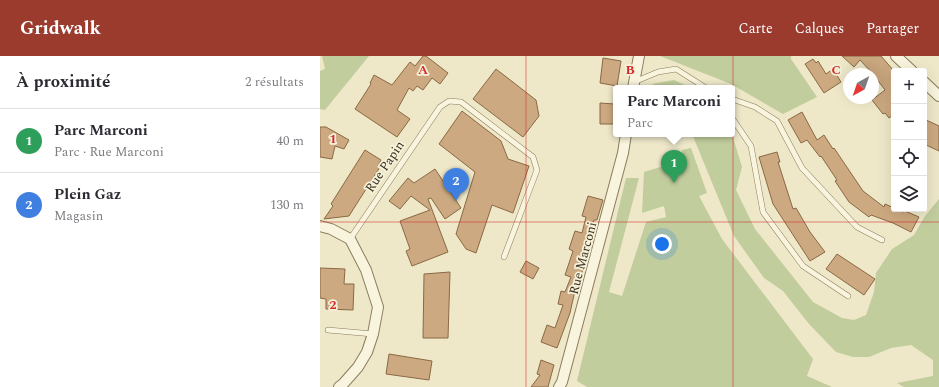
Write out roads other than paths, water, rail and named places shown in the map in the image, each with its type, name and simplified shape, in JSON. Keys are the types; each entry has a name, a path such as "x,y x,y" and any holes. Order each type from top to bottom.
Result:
{"street":[{"path":"633,85 639,56"},
{"path":"896,56 909,68"},
{"path":"927,85 939,96"},
{"name":"Rue Marconi","path":"559,387 562,382 619,168 625,137"},
{"path":"320,226 331,229 350,239 366,270 378,307 373,334 367,352 358,367 343,384 338,387"}],"lane":[{"path":"633,85 658,72 676,70 701,85"},
{"path":"735,100 755,107 777,121 802,168 856,226 882,240"},
{"name":"Rue Papin","path":"350,239 440,107 450,101 461,102 533,157 537,170 504,257"},
{"path":"735,122 751,146 762,212 804,266 848,296"},
{"path":"328,330 373,334"}],"place":[{"name":"Parc Marconi","path":"674,183"},
{"name":"Plein Gaz","path":"456,201"}]}
